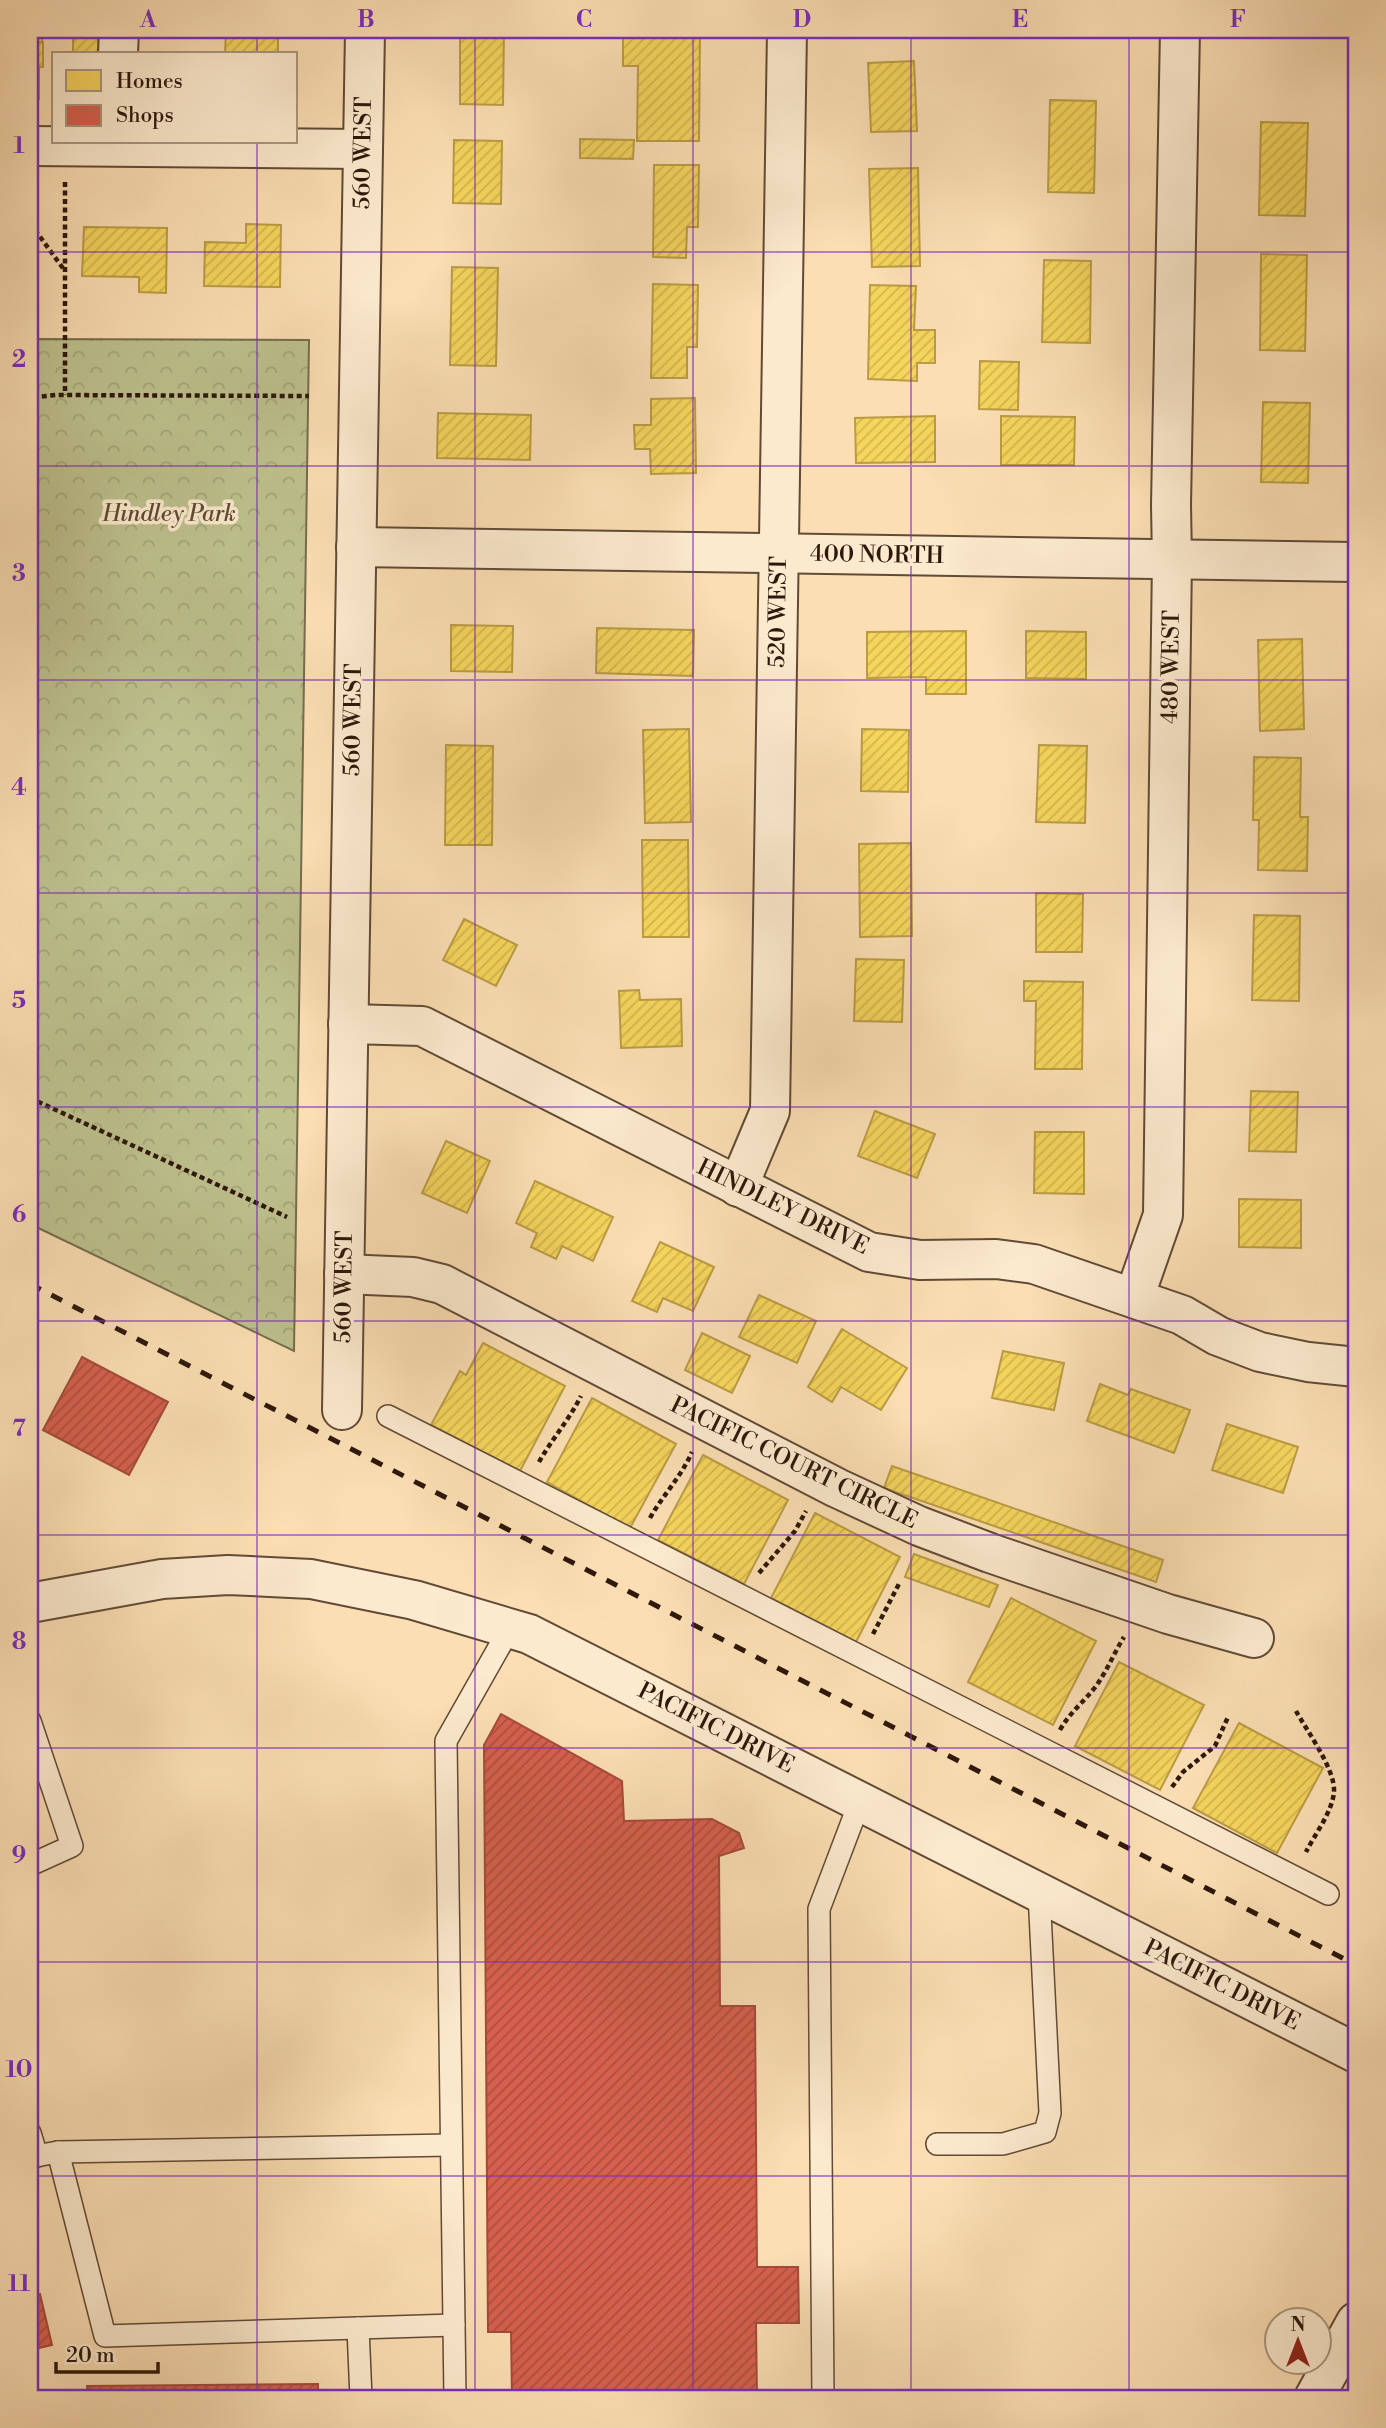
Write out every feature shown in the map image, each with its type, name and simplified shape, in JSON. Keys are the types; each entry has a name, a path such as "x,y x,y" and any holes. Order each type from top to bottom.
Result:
{"street":[{"path":"118,30 118,52"},
{"name":"560 WEST","path":"342,1410 365,30"},
{"name":"520 WEST","path":"738,1187 770,1111 787,30"},
{"name":"480 WEST","path":"1134,1298 1163,1215 1171,505 1180,30"},
{"path":"30,146 117,144 363,149"},
{"name":"400 NORTH","path":"356,547 1356,562"},
{"name":"HINDLEY DRIVE","path":"348,1024 422,1026 869,1252 920,1260 996,1259 1034,1264 1182,1315 1218,1336 1261,1352 1308,1362 1356,1367"},
{"name":"PACIFIC COURT CIRCLE","path":"344,1274 413,1277 442,1284 837,1488 919,1526 1168,1614 1254,1638"},
{"name":"PACIFIC DRIVE","path":"30,1603 162,1579 228,1575 311,1579 414,1600 529,1634 1356,2053"},
{"path":"1314,2398 1356,2322"}],"lane":[{"path":"388,1416 1328,1894"},
{"path":"454,2398 446,1741 510,1628"},
{"path":"30,1721 72,1846 30,1865"},
{"path":"823,2398 819,1909 860,1801"},
{"path":"937,2144 1003,2144 1045,2132 1050,2113 1040,1893"},
{"path":"30,2133 33,2157 58,2152 452,2145"},
{"path":"58,2152 104,2336 454,2325"},
{"path":"358,2328 361,2398"}],"path":[{"path":"65,181 65,395"},
{"path":"30,223 65,272"},
{"path":"30,407 37,397 65,395 309,396"},
{"path":"30,1098 287,1217"},
{"path":"524,1487 553,1437 570,1418 585,1388"},
{"path":"636,1544 659,1503 682,1474 695,1445"},
{"path":"745,1599 765,1564 795,1531 810,1504"},
{"path":"861,1657 900,1582"},
{"path":"1048,1753 1066,1719 1102,1678 1128,1630"},
{"path":"1293,1877 1329,1807 1334,1790 1329,1772 1296,1711"},
{"path":"1160,1809 1174,1782 1215,1746 1228,1717"}],"green space":[{"name":"Hindley Park","path":"30,339 309,340 294,1351 30,1224"}],"building: Homes":[{"path":"30,30 42,30 42,42 30,42"},
{"path":"226,30 278,30 278,52 225,52"},
{"path":"460,30 504,30 503,105 460,104"},
{"path":"520,30 577,30 576,38"},
{"path":"73,32 98,32 98,52 73,52"},
{"path":"623,32 700,33 699,141 637,141 638,66 623,66"},
{"path":"30,42 43,42 43,67 30,67"},
{"path":"914,61 917,131 871,132 868,63"},
{"path":"30,67 39,67 39,99 30,99"},
{"path":"1050,100 1096,101 1094,193 1048,192"},
{"path":"1261,122 1308,123 1305,216 1259,215"},
{"path":"580,139 634,140 633,159 580,158"},
{"path":"454,140 502,141 501,204 453,203"},
{"path":"654,165 699,165 698,227 687,227 686,258 653,257"},
{"path":"918,168 920,266 872,267 869,169"},
{"path":"246,224 281,225 280,287 204,286 205,242 246,243"},
{"path":"84,227 167,228 166,293 139,292 139,277 82,276"},
{"path":"1261,254 1307,255 1305,351 1260,350"},
{"path":"1044,260 1091,261 1090,343 1042,342"},
{"path":"452,267 498,268 496,366 450,365"},
{"path":"653,284 698,285 697,347 687,347 687,378 651,378"},
{"path":"870,285 916,286 914,330 935,330 935,363 917,363 917,381 868,379"},
{"path":"980,361 1019,362 1018,410 979,409"},
{"path":"695,398 696,473 651,474 650,449 635,449 634,425 651,425 651,399"},
{"path":"1263,402 1310,403 1308,483 1261,482"},
{"path":"438,413 531,415 530,460 437,458"},
{"path":"935,416 935,462 856,463 855,418"},
{"path":"1001,416 1075,417 1074,465 1001,465"},
{"path":"451,625 513,626 512,672 451,671"},
{"path":"597,628 694,630 693,676 596,673"},
{"path":"966,631 966,694 926,694 926,677 867,678 867,632"},
{"path":"1026,631 1086,632 1086,679 1026,678"},
{"path":"1302,639 1304,729 1260,731 1258,640"},
{"path":"689,729 691,822 645,823 643,730"},
{"path":"862,729 909,730 908,792 861,791"},
{"path":"446,745 493,746 492,845 445,845"},
{"path":"1039,745 1087,746 1085,823 1036,822"},
{"path":"1254,757 1301,758 1300,817 1308,817 1307,871 1258,870 1259,820 1253,820"},
{"path":"642,840 688,840 689,937 643,937"},
{"path":"911,843 912,936 860,937 859,844"},
{"path":"1036,893 1083,894 1082,952 1036,952"},
{"path":"1254,915 1300,916 1299,1001 1252,1000"},
{"path":"464,919 517,945 496,986 443,960"},
{"path":"856,959 904,960 902,1022 854,1021"},
{"path":"1024,981 1083,982 1082,1069 1035,1069 1036,1001 1024,1001"},
{"path":"639,990 640,1000 681,999 682,1046 621,1048 619,991"},
{"path":"1251,1091 1298,1092 1296,1152 1249,1151"},
{"path":"875,1111 935,1134 917,1178 858,1156"},
{"path":"1035,1132 1084,1132 1084,1194 1034,1193"},
{"path":"446,1141 490,1161 467,1213 422,1193"},
{"path":"535,1181 613,1217 593,1261 562,1246 556,1259 531,1247 537,1233 516,1223"},
{"path":"1239,1199 1301,1200 1301,1248 1239,1247"},
{"path":"660,1242 714,1267 693,1311 663,1298 657,1312 632,1301"},
{"path":"759,1295 816,1321 797,1363 739,1337"},
{"path":"842,1329 907,1368 881,1410 841,1387 832,1402 808,1387"},
{"path":"702,1333 750,1356 732,1393 685,1370"},
{"path":"483,1343 565,1386 520,1471 431,1425 460,1371 466,1375"},
{"path":"1003,1351 1064,1363 1054,1410 992,1398"},
{"path":"1100,1384 1128,1395 1131,1389 1190,1410 1174,1453 1087,1421"},
{"path":"592,1398 676,1444 630,1528 547,1482"},
{"path":"1227,1424 1298,1447 1283,1493 1212,1470"},
{"path":"703,1455 788,1500 744,1584 658,1540"},
{"path":"1356,1458 1356,1505 1351,1504"},
{"path":"892,1466 1163,1560 1156,1582 884,1488"},
{"path":"815,1513 900,1557 856,1642 771,1598"},
{"path":"914,1554 998,1585 989,1607 905,1577"},
{"path":"1011,1598 1096,1641 1053,1725 968,1682"},
{"path":"1119,1662 1204,1705 1160,1790 1075,1746"},
{"path":"1239,1723 1323,1768 1277,1853 1193,1808"}],"building: Shops":[{"path":"82,1357 168,1402 129,1475 43,1430"},
{"path":"501,1714 622,1781 624,1821 712,1819 739,1833 744,1848 719,1856 720,2006 755,2006 757,2267 798,2267 799,2323 756,2323 757,2398 512,2398 511,2332 488,2332 484,1745"},
{"path":"30,2266 37,2295 40,2294 52,2345 30,2350"},
{"path":"318,2384 318,2398 88,2398 87,2386"}],"railway":[{"path":"30,1284 1356,1965"}]}
